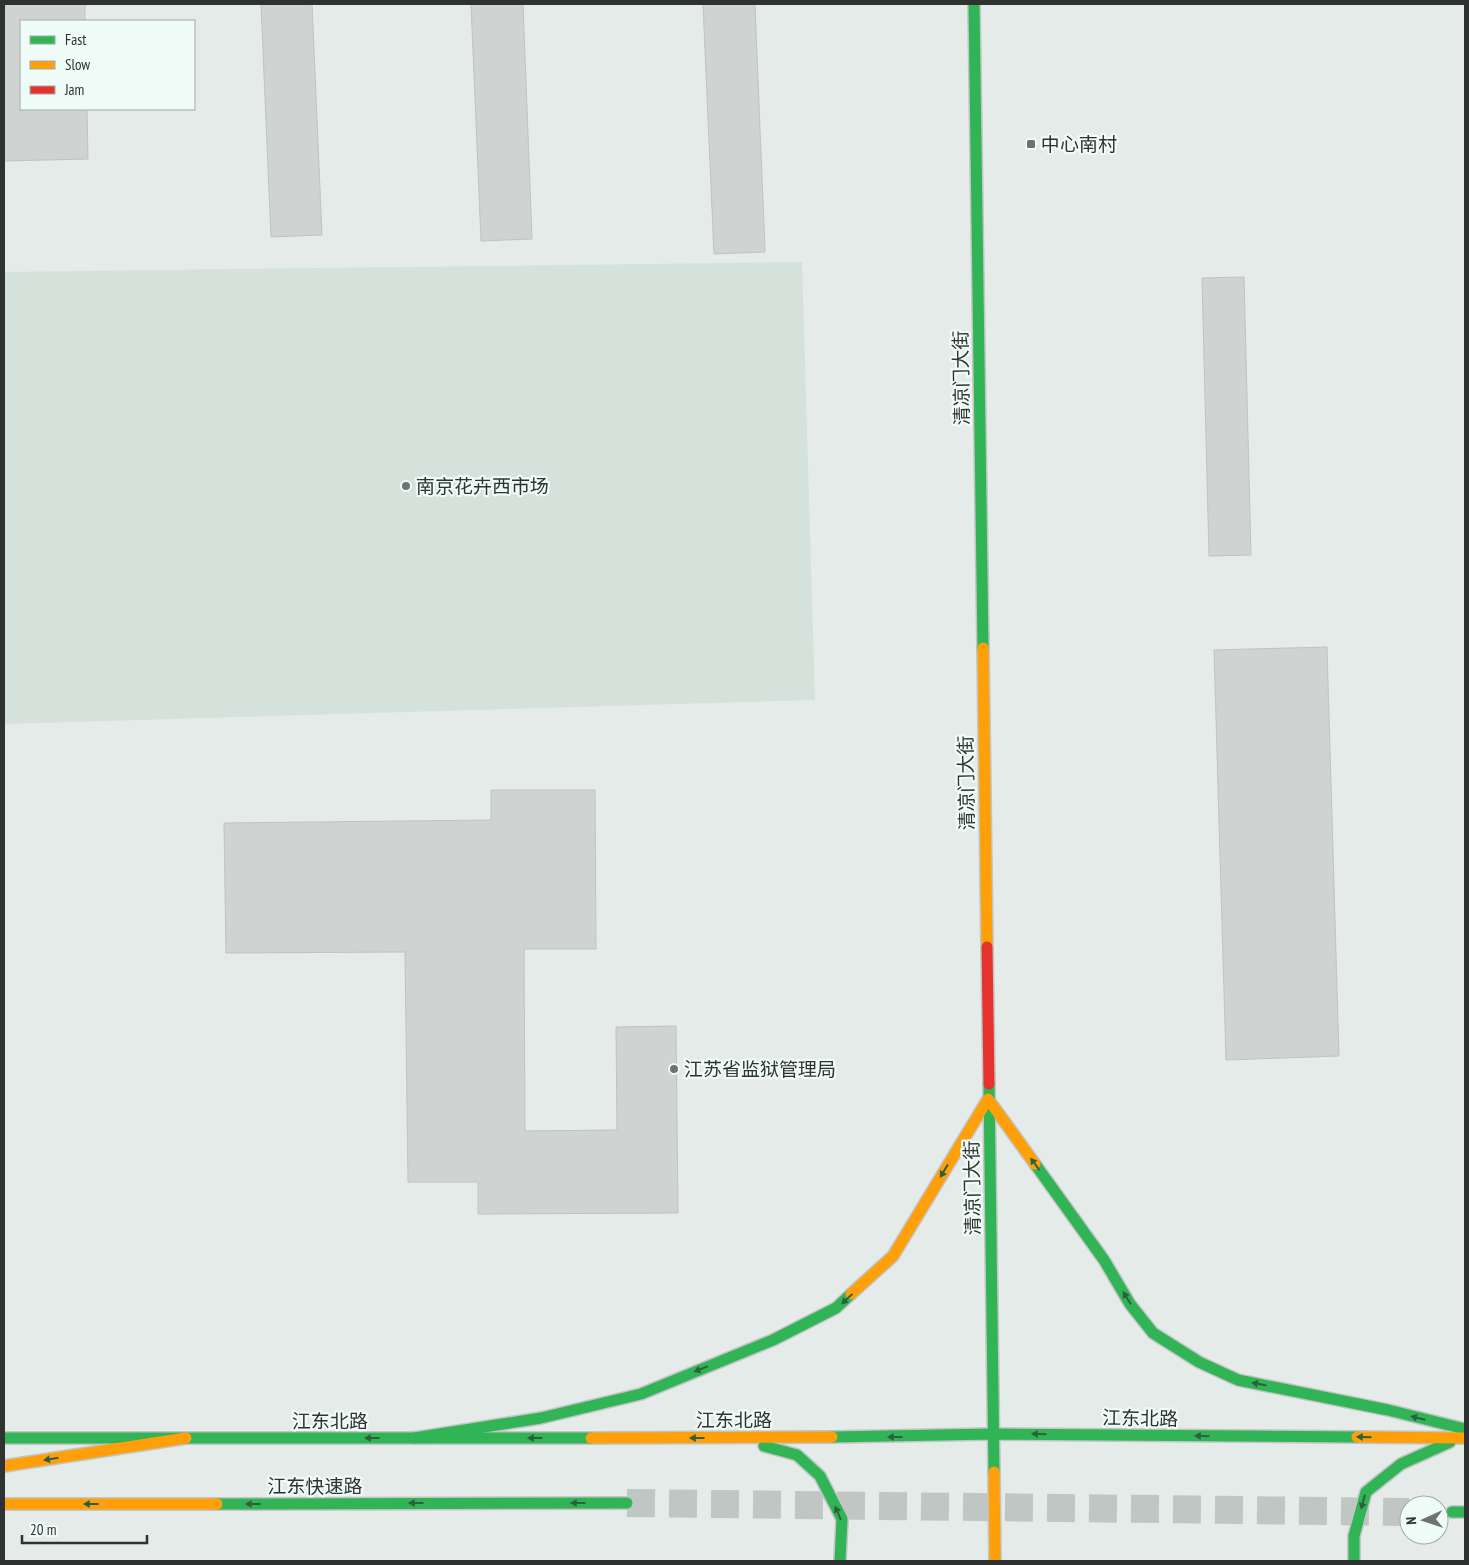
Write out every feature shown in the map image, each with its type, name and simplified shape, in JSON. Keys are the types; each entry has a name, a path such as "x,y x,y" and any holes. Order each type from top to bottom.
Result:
{"main road":[{"name":"清凉门大街","path":"974,4 995,1561"},
{"path":"414,1438 541,1418 641,1394 773,1340 836,1308 893,1256 988,1099 1104,1260 1130,1304 1153,1333 1199,1362 1238,1380 1388,1410 1463,1435"},
{"name":"江东北路","path":"4,1438 730,1438 994,1434 1463,1435"},
{"path":"1354,1561 1354,1536 1366,1492 1401,1464 1463,1435"},
{"path":"4,1466 186,1438"},
{"path":"730,1438 797,1455 820,1476 842,1519 840,1561"},
{"name":"江东快速路","path":"4,1504 627,1503"},
{"path":"1452,1512 1465,1512"}],"shaded area":[{"name":"南京花卉西市场","path":"802,262 815,700 4,724 4,272"}],"building":[{"path":"4,4 85,4 85,20 20,20 20,110 87,110 88,159 4,161"},
{"path":"261,4 312,4 322,235 271,237"},
{"path":"471,4 523,4 532,239 481,241"},
{"path":"703,4 755,4 765,252 714,254"},
{"path":"1244,277 1251,555 1209,556 1202,278"},
{"path":"1327,647 1339,1056 1226,1060 1214,650"},
{"path":"491,790 595,790 596,949 524,949 525,1131 617,1130 616,1027 676,1026 678,1213 478,1214 478,1182 408,1182 405,952 226,953 224,823 491,820"}],"tunnel":[{"path":"627,1503 1399,1512"}],"traffic: fast":[{"path":"974,4 983,648"},
{"path":"989,1084 994,1472"},
{"path":"1035,1164 1104,1260 1130,1304 1153,1333 1199,1362 1238,1380 1388,1410 1465,1429"},
{"path":"414,1438 541,1418 641,1394 773,1340 836,1308 851,1294"},
{"path":"832,1437 994,1434 1357,1437"},
{"path":"4,1438 591,1438"},
{"path":"1354,1561 1354,1536 1366,1492 1401,1464 1450,1442"},
{"path":"764,1446 797,1455 820,1476 842,1519 840,1561"},
{"path":"217,1504 627,1503"},
{"path":"1452,1512 1465,1512"}],"traffic: slow":[{"path":"983,648 987,947"},
{"path":"851,1294 893,1256 988,1099 1035,1164"},
{"path":"591,1438 832,1437"},
{"path":"1357,1437 1465,1438"},
{"path":"4,1466 186,1438"},
{"path":"994,1472 995,1561"},
{"path":"4,1504 217,1504"}],"traffic: jam":[{"path":"987,947 989,1084"}],"place":[{"name":"中心南村","path":"1031,144"},
{"name":"南京花卉西市场","path":"406,486"},
{"name":"江苏省监狱管理局","path":"674,1069"}]}
